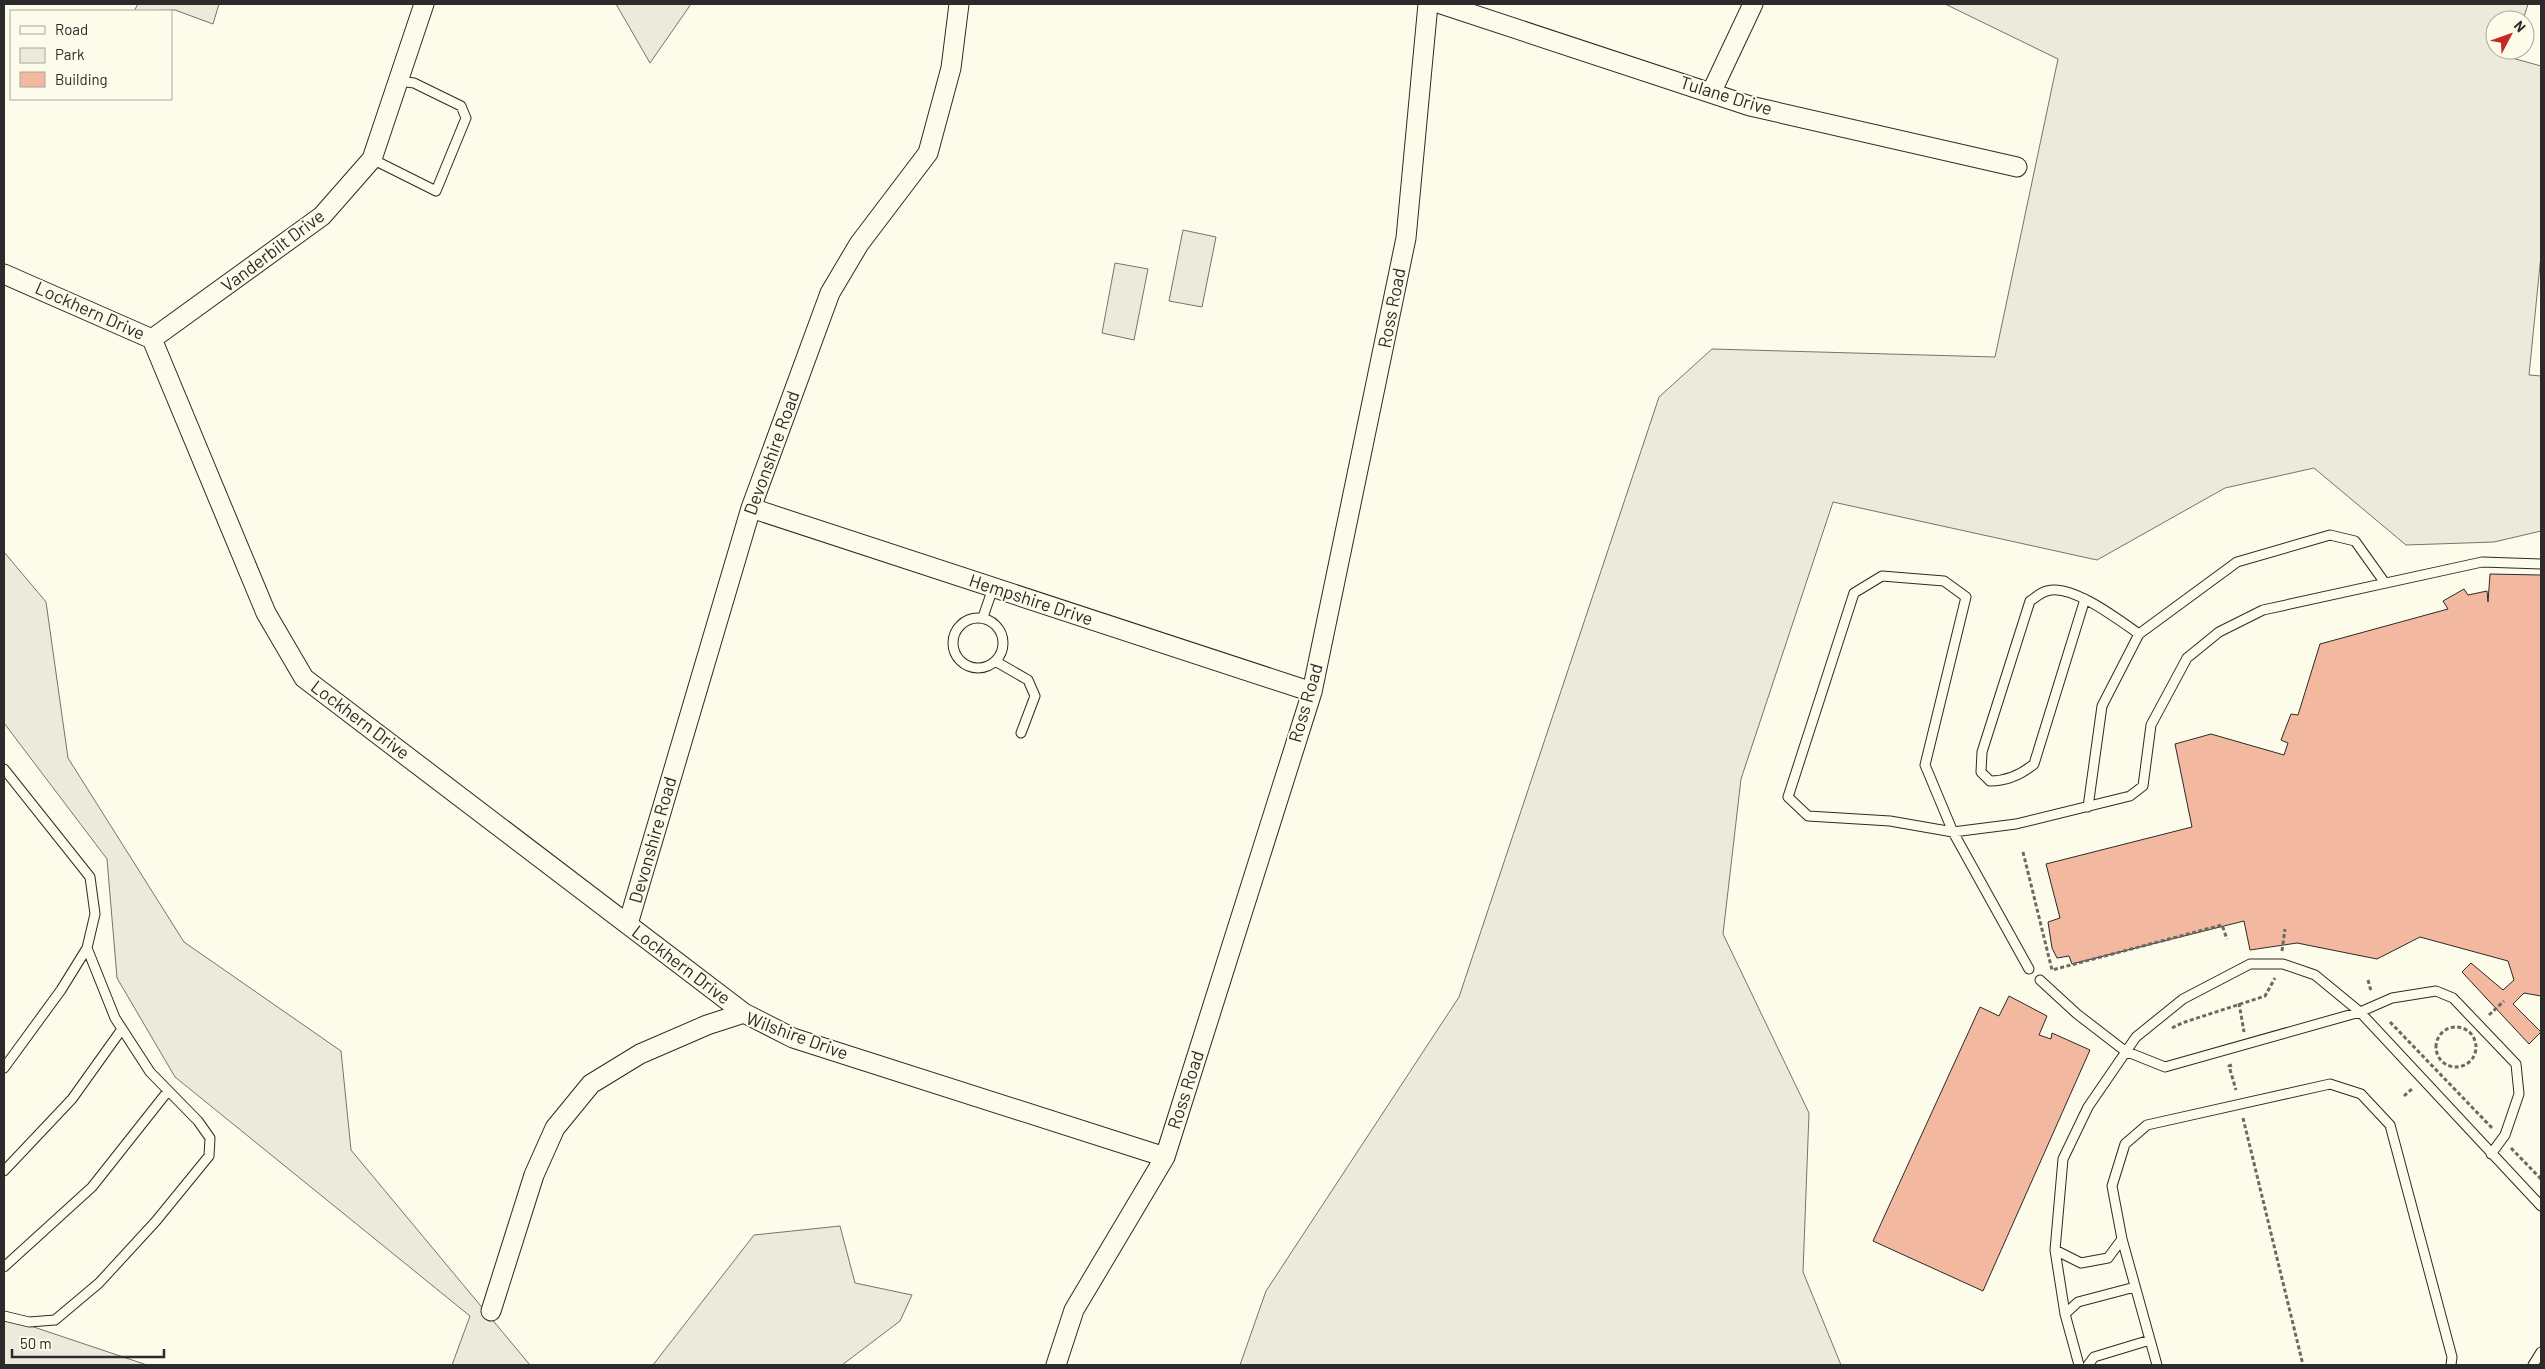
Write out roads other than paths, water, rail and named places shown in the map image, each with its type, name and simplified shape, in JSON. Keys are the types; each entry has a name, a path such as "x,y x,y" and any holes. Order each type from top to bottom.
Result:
{"street":[{"name":"Vanderbilt Drive","path":"152,339 322,216 372,159 424,4"},
{"name":"Devonshire Road","path":"628,924 751,508 830,293 859,244 928,153 951,68 958,4"},
{"name":"Ross Road","path":"1056,1365 1074,1310 1165,1157 1312,692 1406,238 1428,4"},
{"name":"Tulane Drive","path":"1441,4 1750,106 2018,167"},
{"path":"1711,93 1753,4"},
{"name":"Lockhern Drive","path":"4,274 152,339 266,613 304,678 744,1013"},
{"name":"Hempshire Drive","path":"751,508 1312,692"},
{"name":"Wilshire Drive","path":"491,1311 534,1175 555,1128 592,1084 640,1054 707,1025 744,1013 793,1038 1165,1157"}],"lane":[{"path":"372,159 436,191 466,118 461,106 414,83 399,81"},
{"path":"2088,807 2102,706 2139,634 2237,562 2330,535 2355,541 2385,583"},
{"path":"2029,969 1953,832 1925,765 1966,597 1944,581 1882,576 1854,593 1788,797 1808,816 1890,822 1953,832 2016,824 2130,796 2143,786 2151,725 2188,658 2219,632 2263,610 2482,562 2541,564"},
{"path":"983,617 993,588"},
{"path":"2085,599 2034,764 2027,770 2003,781 1990,781 1981,772 1982,752 2030,601 2047,590 2072,593 2085,599 2139,634"},
{"path":"983,617 997,627 1001,633 1003,649 995,661 989,666 974,668 960,660 953,646 954,638 962,624 968,620 983,617"},
{"path":"995,661 1028,680 1036,696 1022,733"},
{"path":"4,769 90,877 95,914 86,948 61,990 4,1068"},
{"path":"4,1316 29,1322 55,1320 99,1283 156,1221 209,1156 210,1138 198,1121 150,1072 115,1018 86,948"},
{"path":"2079,1365 2065,1314 2055,1250 2063,1159 2088,1107 2136,1037 2192,994 2250,964 2280,964 2315,975 2360,1012 2541,1206"},
{"path":"2040,980 2077,1014 2125,1051 2165,1067 2360,1012 2392,998 2436,991 2453,998 2516,1064 2519,1094 2502,1138 2491,1154"},
{"path":"4,1171 28,1148 72,1099 122,1029"},
{"path":"2156,1365 2122,1239 2112,1186 2125,1144 2147,1125 2330,1084 2361,1094 2390,1125 2452,1357 2451,1365"},
{"path":"4,1267 92,1188 168,1091"},
{"path":"2055,1250 2081,1263 2108,1258 2122,1239"},
{"path":"2065,1314 2078,1302 2135,1287"},
{"path":"2088,1365 2094,1357 2150,1340"},
{"path":"2533,1365 2541,1352"}]}
